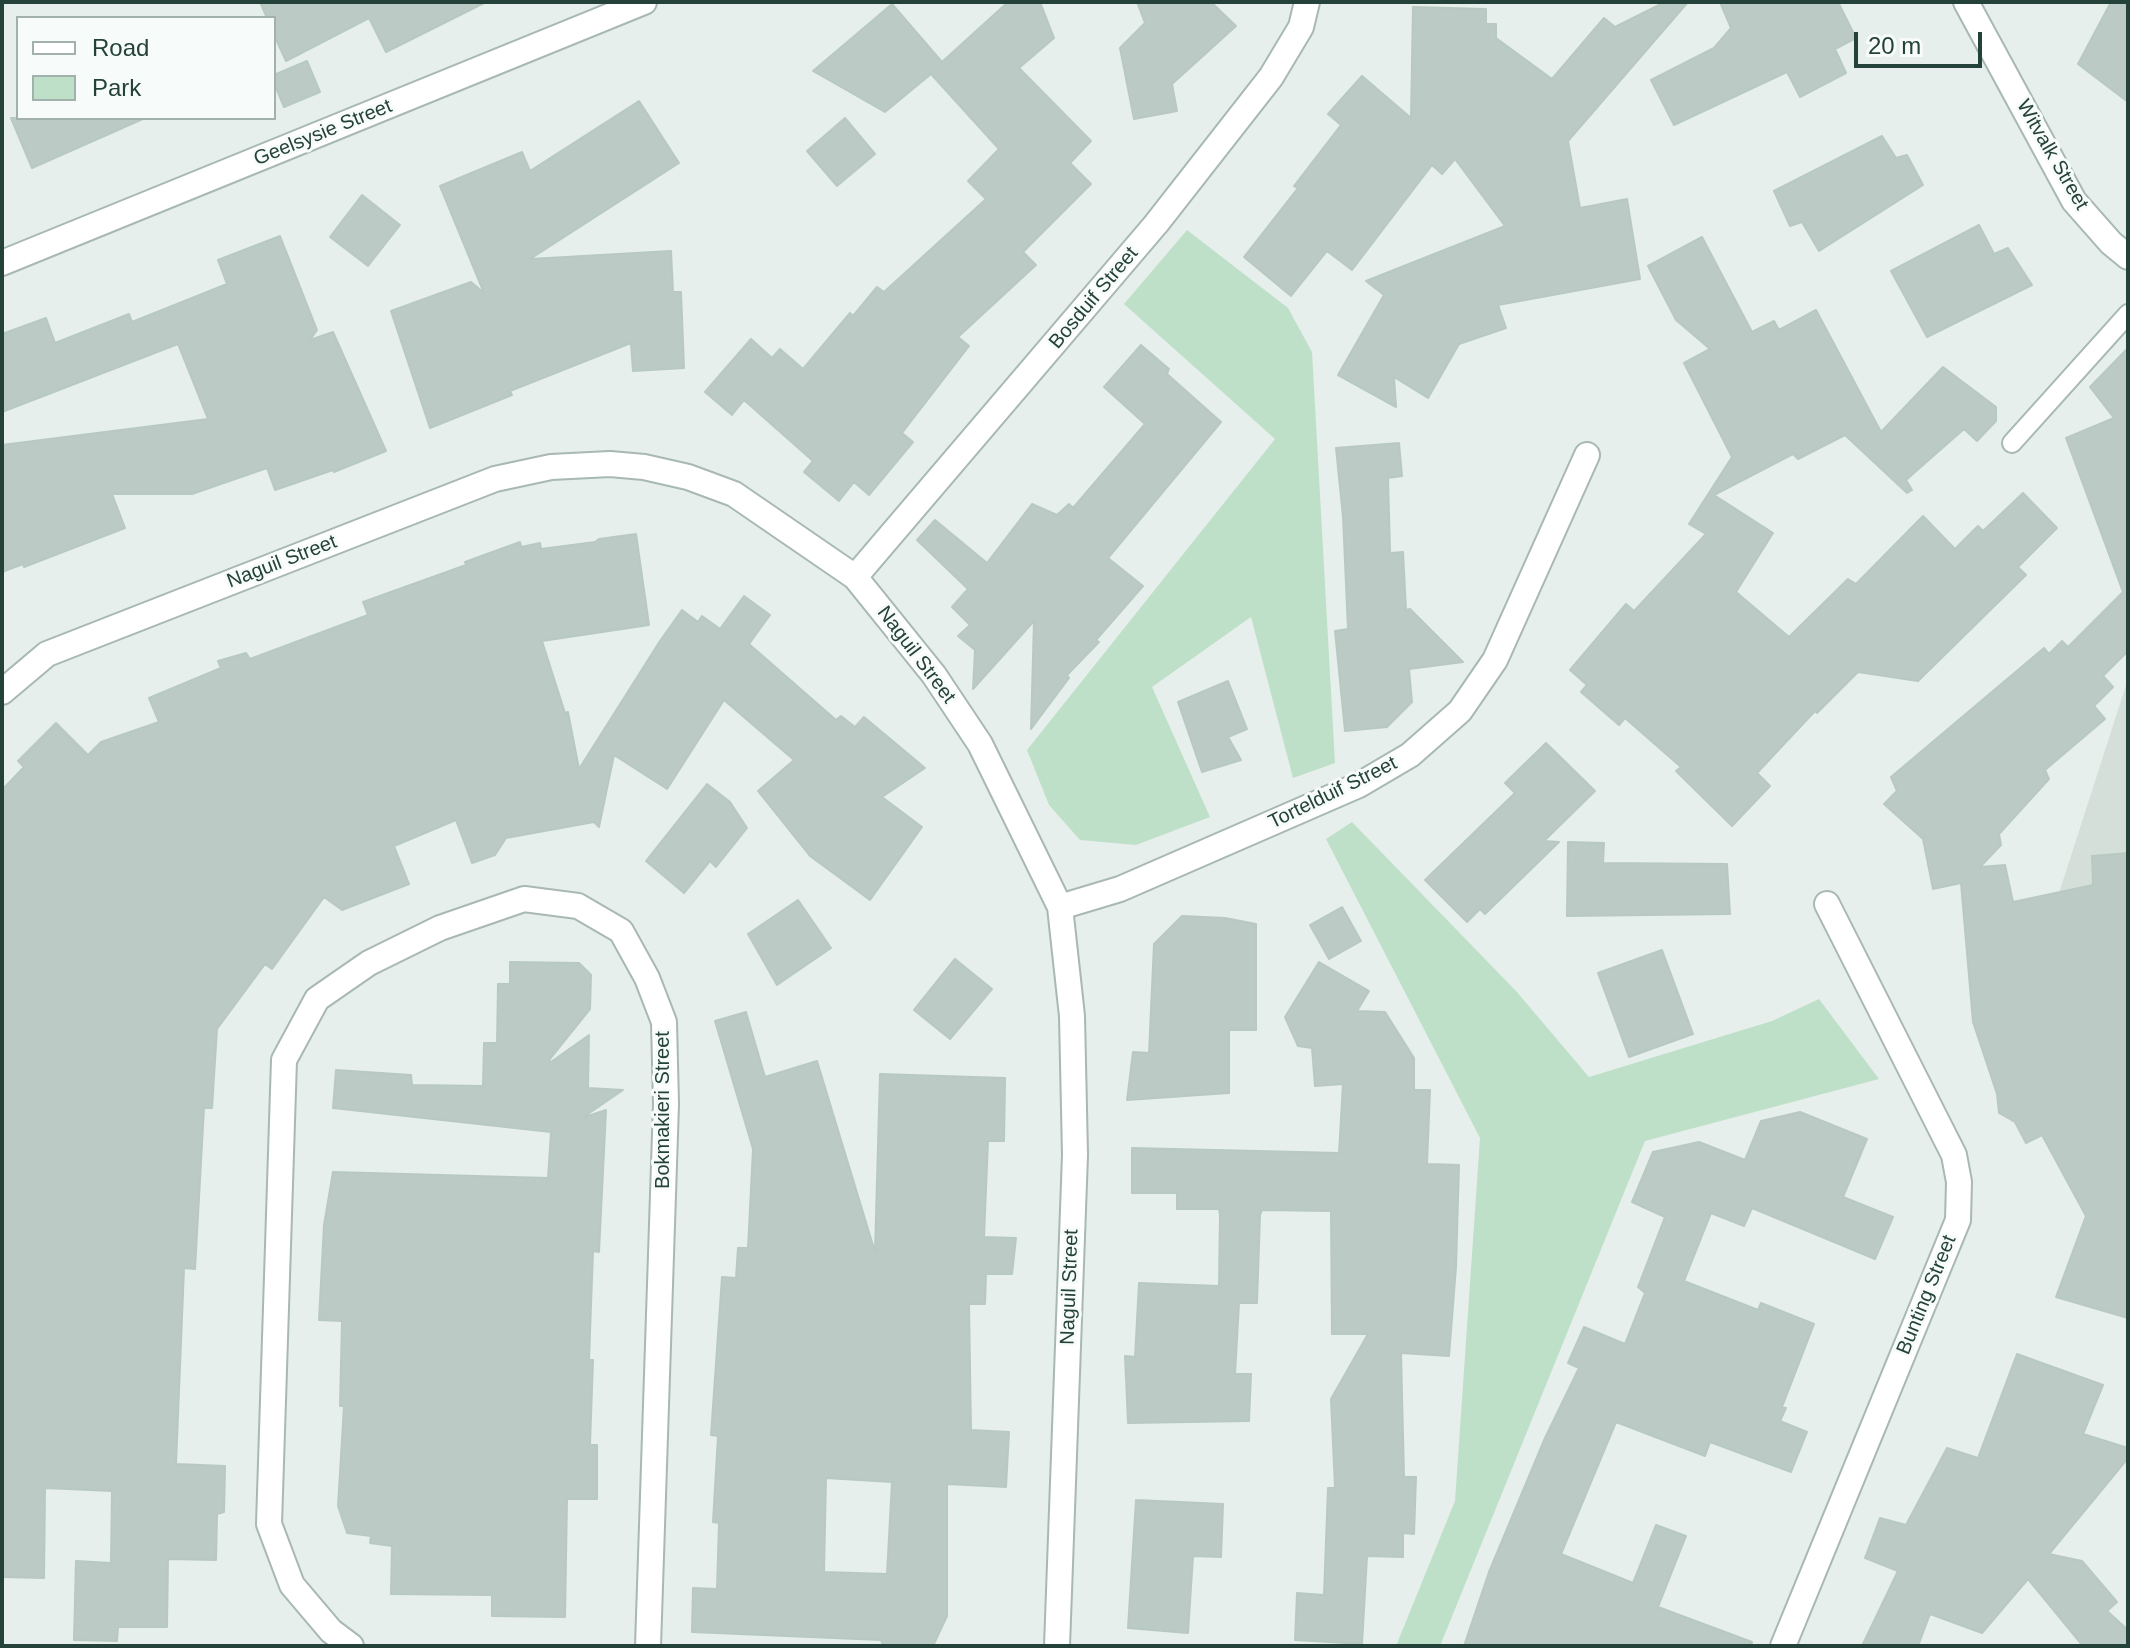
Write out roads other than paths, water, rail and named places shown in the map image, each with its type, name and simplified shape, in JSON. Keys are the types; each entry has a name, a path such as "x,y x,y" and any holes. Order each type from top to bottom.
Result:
{"street":[{"name":"Geelsysie Street","path":"2,263 644,2"},
{"name":"Bosduif Street","path":"855,577 1124,264 1165,212 1271,77 1301,27 1307,2"},
{"name":"Witvalk Street","path":"1966,2 2074,201 2111,243 2128,257"},
{"name":"Tortelduif Street","path":"1060,907 1149,877 1359,785 1410,755 1460,711 1495,660 1587,455"},
{"name":"Naguil Street","path":"2,692 47,654 495,479 551,467 610,464 644,467 688,477 734,494 855,577 934,675 980,744 1060,907 1072,1016 1075,1155 1057,1646"},
{"name":"Bokmakieri Street","path":"351,1646 331,1631 292,1585 269,1524 284,1060 317,999 369,963 440,928 524,899 578,906 621,931 647,978 664,1022 665,1120 648,1646"},
{"name":"Bunting Street","path":"1783,1646 1958,1220 1959,1182 1954,1155 1827,904"}],"lane":[{"path":"2012,443 2128,314"}]}
